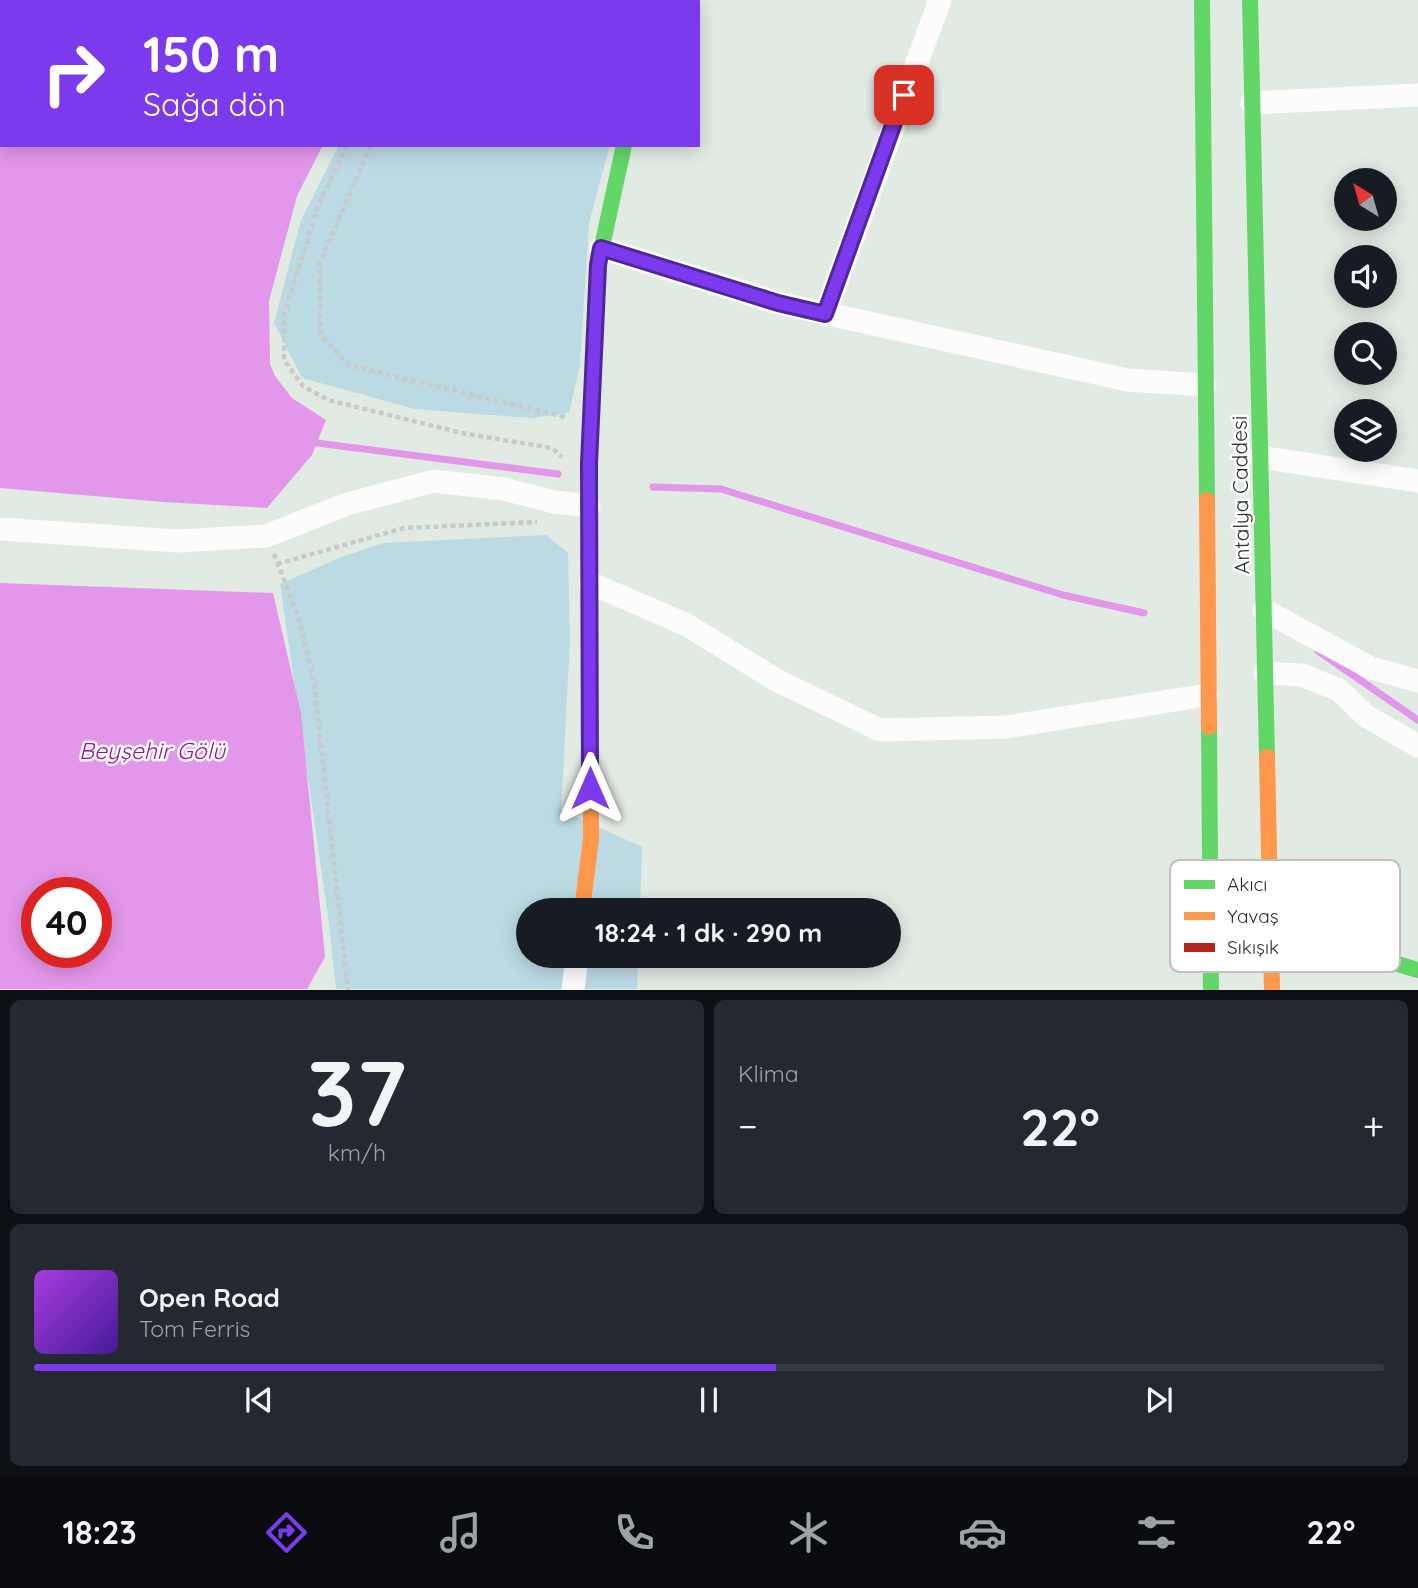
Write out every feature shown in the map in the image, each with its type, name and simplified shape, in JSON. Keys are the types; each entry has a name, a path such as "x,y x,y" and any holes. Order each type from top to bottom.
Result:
{"main road":[{"name":"Antalya Caddesi","path":"1202,0 1209,860"},
{"name":"Antalya Caddesi","path":"1250,0 1269,860"},
{"path":"584,898 591,839 589,506 598,265 624,147"},
{"path":"1400,965 1418,970"}],"street":[{"path":"825,314 940,0"},
{"path":"1252,103 1418,95"},
{"path":"601,248 778,303 825,314 1128,380 1205,386"},
{"path":"1260,457 1418,481"},
{"path":"0,529 177,541 266,536 347,504 434,481 504,489 589,506"},
{"path":"590,583 687,625 778,681 880,730 1006,727 1207,695"},
{"path":"1264,610 1371,668 1418,681"},
{"path":"1265,674 1302,675 1339,690 1366,716 1418,746"},
{"path":"573,989 576,968"}],"path":[{"path":"346,147 318,205 284,316 284,360 303,386 328,400 462,433 552,448 568,462"},
{"path":"369,147 319,265 321,335 348,365 591,424"},
{"path":"277,564 404,528 548,523 566,503"},
{"path":"266,536 298,616 314,681 348,989"}],"shaded area":[{"path":"338,147 609,147 589,223 580,365 569,413 530,418 415,409 302,378 274,323 301,220"},
{"path":"546,535 568,553 570,642 561,810 642,847 640,898 516,898 516,968 638,968 637,989 336,989 280,584 339,558 383,543"}],"water":[{"path":"0,147 322,147 297,196 269,301 270,364 275,376 292,398 326,420 312,455 267,508 0,488"},
{"name":"Beyşehir Gölü","path":"0,583 273,593 301,713 325,957 307,989 0,989"}],"waterway":[{"path":"309,442 558,474"},
{"path":"653,487 721,489 1063,595 1144,613"},
{"path":"1318,651 1418,720"}],"traffic: fast":[{"path":"1202,0 1207,500"},
{"path":"1250,0 1267,757"},
{"path":"589,471 598,265 624,147"},
{"path":"1209,727 1210,860"},
{"path":"1400,965 1418,970"},
{"path":"1211,972 1211,990"}],"traffic: slow":[{"path":"1207,500 1209,727"},
{"path":"584,898 591,839 590,686"},
{"path":"1267,757 1269,860"},
{"path":"1272,972 1272,990"}],"traffic: jam":[{"path":"589,471 590,686"}],"route":[{"path":"590,788 589,463 601,248 778,303 825,314 904,95"}]}
